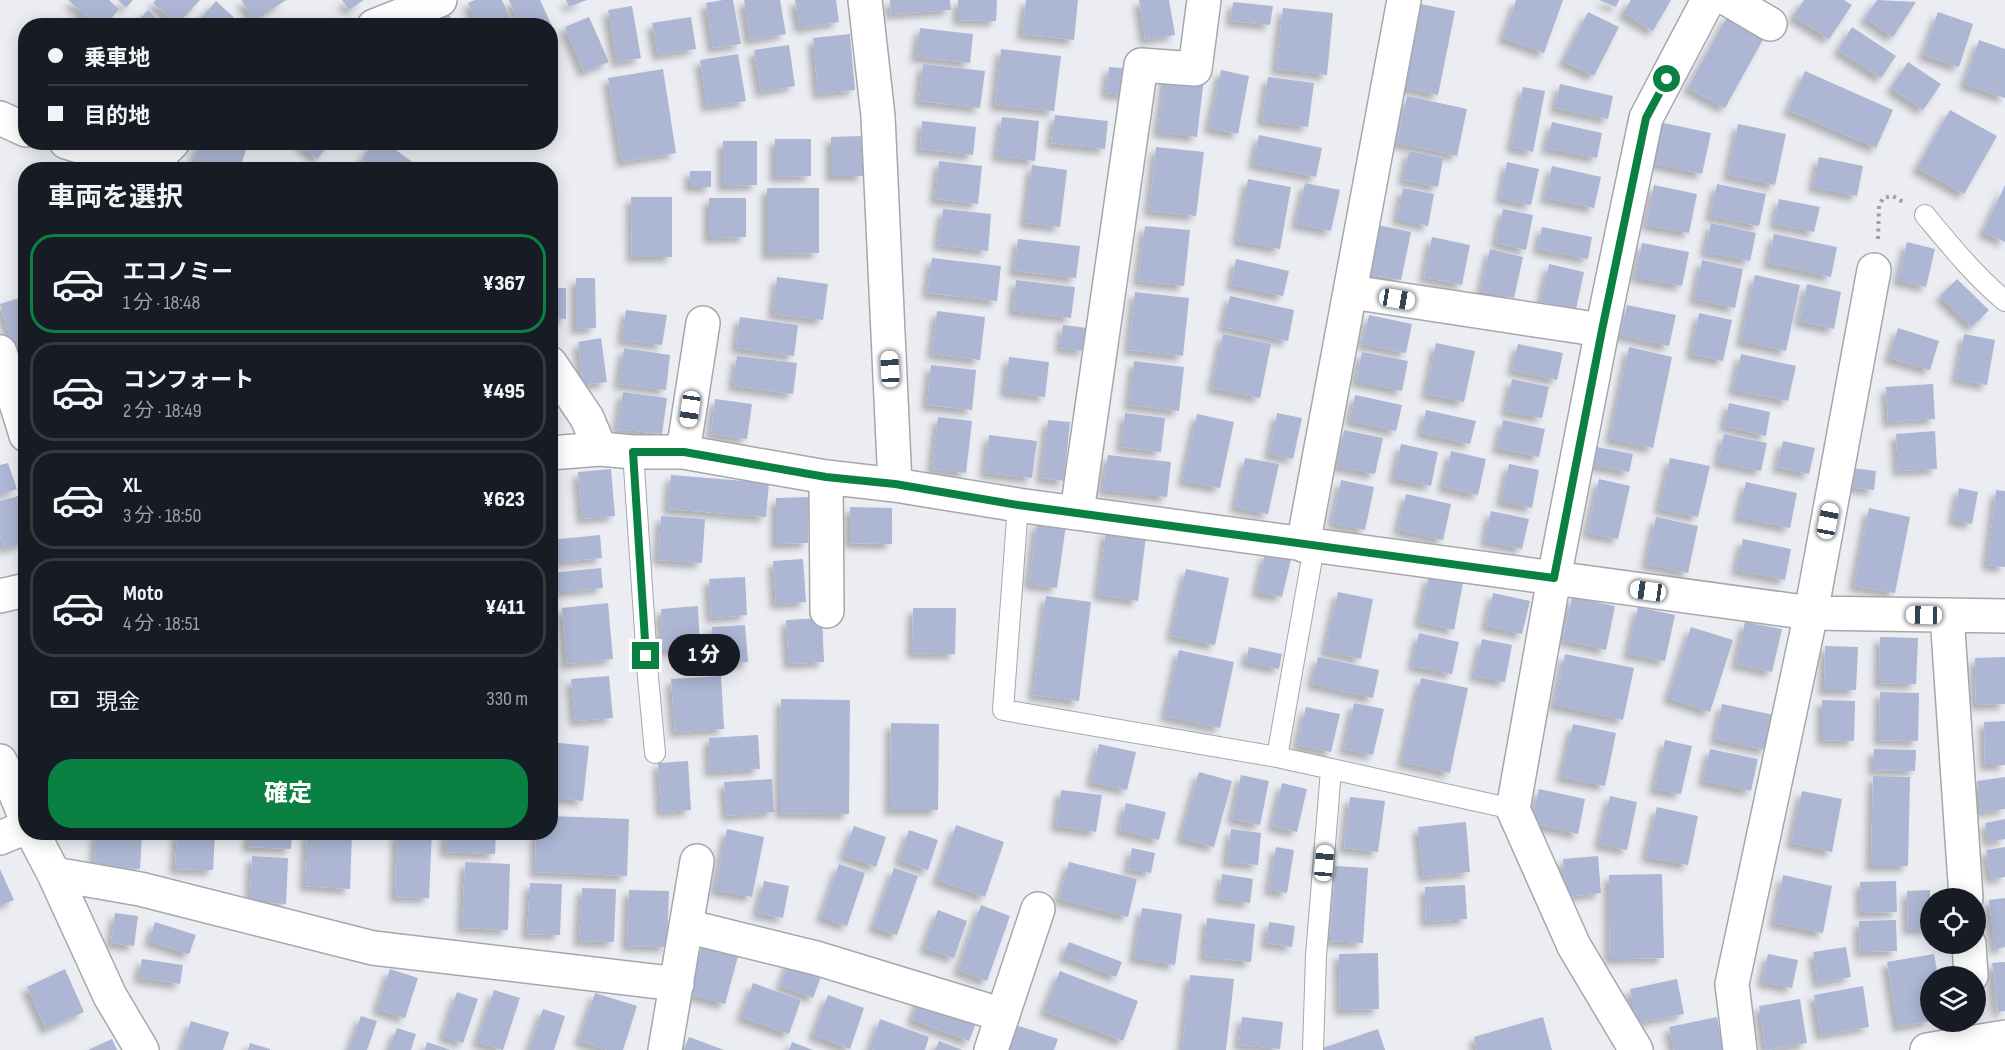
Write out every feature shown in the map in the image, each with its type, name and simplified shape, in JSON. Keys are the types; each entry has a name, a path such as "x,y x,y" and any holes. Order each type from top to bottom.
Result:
{"street":[{"path":"394,18 440,0"},
{"path":"866,0 878,116 895,484"},
{"path":"1077,512 1141,65 1195,69 1204,0"},
{"path":"1309,546 1351,292 1404,0"},
{"path":"1636,1050 1574,946 1514,809 1554,578 1646,118 1708,0"},
{"path":"1729,0 1770,24"},
{"path":"0,118 18,126"},
{"path":"93,150 133,162"},
{"path":"158,162 167,150"},
{"path":"1740,1050 1732,984 1811,612 1875,270"},
{"path":"1351,292 1602,330"},
{"path":"684,452 703,323"},
{"path":"0,352 18,409"},
{"path":"558,375 587,418 600,449"},
{"path":"558,452 600,449 633,452 684,452 826,477 895,484 1018,505 1811,612 2005,616"},
{"path":"826,477 827,611"},
{"path":"0,596 18,592"},
{"path":"1947,615 1965,888"},
{"path":"0,761 18,799"},
{"path":"0,838 18,830"},
{"path":"36,840 110,996 142,1050"},
{"path":"665,1050 697,861"},
{"path":"54,874 140,889 373,948 677,984"},
{"path":"991,1050 1038,909"},
{"path":"686,926 816,958 1003,1015"},
{"path":"1927,1050 1985,1034"}],"lane":[{"path":"1925,215 1958,254 2005,302"},
{"path":"633,452 655,753"},
{"path":"1018,505 1003,710 1277,757 1514,809"},
{"path":"1277,757 1309,546"},
{"path":"1313,1050 1316,956 1331,770"}],"path":[{"path":"1875,270 1879,206 1883,198 1893,196 1925,215"}],"building":[{"path":"68,0 109,0 119,9 112,18 87,18"},
{"path":"118,0 133,0 126,8"},
{"path":"156,0 200,0 183,18 169,18 153,3"},
{"path":"241,0 286,0 259,18 253,18"},
{"path":"342,0 364,0 349,10"},
{"path":"475,0 502,0 510,18 475,18 468,3"},
{"path":"509,0 540,0 548,18 517,18"},
{"path":"566,0 587,0 569,7"},
{"path":"733,0 741,44 713,48 706,3"},
{"path":"744,0 780,0 786,34 750,40"},
{"path":"795,0 836,0 839,22 800,28"},
{"path":"890,0 950,0 951,10 891,14"},
{"path":"958,0 997,0 996,21 958,20"},
{"path":"1026,0 1078,0 1074,40 1022,34"},
{"path":"1139,0 1169,0 1175,35 1145,40"},
{"path":"1516,0 1563,0 1544,53 1503,38"},
{"path":"1599,0 1619,0 1616,7"},
{"path":"1631,0 1671,0 1653,31 1623,13"},
{"path":"1804,0 1844,0 1852,5 1829,39 1793,16"},
{"path":"1877,0 1916,2 1893,37 1865,18"},
{"path":"216,1 234,18 201,18"},
{"path":"1233,2 1273,6 1270,25 1231,21"},
{"path":"1416,3 1455,11 1438,95 1398,86"},
{"path":"632,6 641,58 617,62 608,10"},
{"path":"1283,8 1333,13 1327,75 1276,69"},
{"path":"446,9 451,18 430,18"},
{"path":"148,10 156,18 140,18"},
{"path":"1588,12 1619,27 1594,76 1563,61"},
{"path":"1938,12 1973,24 1959,67 1923,55"},
{"path":"1728,15 1765,36 1725,108 1688,88"},
{"path":"589,17 609,62 584,72 565,27"},
{"path":"691,17 696,49 658,55 652,23"},
{"path":"1852,27 1896,56 1881,78 1838,50"},
{"path":"920,28 973,34 970,63 916,57"},
{"path":"850,34 855,90 818,94 813,38"},
{"path":"1979,40 2005,49 2005,98 1964,84"},
{"path":"789,45 795,86 761,92 754,50"},
{"path":"1001,49 1061,56 1054,111 995,105"},
{"path":"738,54 746,101 707,107 700,60"},
{"path":"1908,62 1941,84 1923,110 1891,88"},
{"path":"923,64 985,71 980,108 919,101"},
{"path":"1109,67 1134,69 1131,96 1106,93"},
{"path":"663,69 676,153 622,162 608,78"},
{"path":"1221,70 1249,76 1238,134 1209,128"},
{"path":"1805,71 1893,110 1876,148 1788,110"},
{"path":"1166,73 1204,78 1197,137 1158,132"},
{"path":"1268,77 1314,83 1308,127 1262,121"},
{"path":"1560,84 1613,96 1608,119 1555,108"},
{"path":"1523,87 1545,91 1533,152 1511,147"},
{"path":"1407,96 1467,109 1457,156 1397,143"},
{"path":"1950,110 1997,136 1964,194 1917,168"},
{"path":"1055,115 1108,121 1105,149 1051,143"},
{"path":"1002,117 1039,121 1035,161 997,156"},
{"path":"922,121 976,127 973,155 920,149"},
{"path":"1552,122 1602,133 1597,158 1546,148"},
{"path":"1659,122 1711,133 1702,174 1651,163"},
{"path":"1738,124 1786,134 1775,185 1728,175"},
{"path":"1259,135 1322,148 1316,177 1253,164"},
{"path":"863,136 863,176 831,176 831,137"},
{"path":"775,139 811,139 811,176 775,177"},
{"path":"723,141 757,141 757,185 723,186"},
{"path":"1156,147 1204,152 1196,216 1149,211"},
{"path":"197,150 246,150 242,162 202,162 194,159"},
{"path":"307,150 324,150 317,159"},
{"path":"368,150 396,150 412,162 366,162 362,159"},
{"path":"1409,151 1443,158 1438,187 1403,180"},
{"path":"1819,157 1863,166 1857,196 1813,187"},
{"path":"939,161 982,166 978,204 935,199"},
{"path":"1507,162 1539,169 1531,205 1500,198"},
{"path":"1032,165 1067,170 1060,227 1025,223"},
{"path":"1552,166 1601,177 1594,208 1545,198"},
{"path":"690,171 711,171 711,187 690,187"},
{"path":"1248,179 1291,187 1280,249 1237,241"},
{"path":"1305,183 1340,190 1331,231 1296,224"},
{"path":"1717,184 1766,194 1759,226 1710,216"},
{"path":"1654,185 1697,194 1689,233 1646,225"},
{"path":"2005,185 2005,242 1983,232"},
{"path":"767,188 819,188 819,253 767,254"},
{"path":"1403,188 1434,194 1428,226 1397,219"},
{"path":"631,197 672,197 672,257 632,257"},
{"path":"709,198 746,198 746,237 709,238"},
{"path":"1779,199 1820,207 1814,232 1774,224"},
{"path":"943,209 991,214 988,251 938,245"},
{"path":"1503,209 1533,215 1526,250 1496,243"},
{"path":"1711,223 1756,233 1750,261 1705,252"},
{"path":"1378,225 1411,232 1401,280 1368,274"},
{"path":"1145,226 1190,230 1184,286 1138,281"},
{"path":"1542,227 1592,237 1588,259 1538,249"},
{"path":"1774,234 1837,247 1831,277 1768,263"},
{"path":"1432,237 1470,245 1462,285 1424,277"},
{"path":"1018,239 1080,246 1076,278 1014,271"},
{"path":"1907,242 1935,249 1926,287 1898,280"},
{"path":"1642,243 1689,252 1682,286 1635,277"},
{"path":"1490,249 1523,257 1514,298 1481,291"},
{"path":"932,258 1001,266 997,301 927,293"},
{"path":"1236,259 1289,271 1283,296 1231,285"},
{"path":"1702,260 1743,269 1735,308 1694,299"},
{"path":"1549,264 1584,272 1576,309 1541,302"},
{"path":"1755,275 1800,285 1786,351 1741,341"},
{"path":"777,277 828,284 823,320 773,314"},
{"path":"576,278 595,278 596,328 576,329"},
{"path":"1957,279 1989,310 1972,327 1940,296"},
{"path":"1016,280 1075,287 1071,318 1013,311"},
{"path":"1807,284 1841,292 1834,329 1799,321"},
{"path":"558,288 566,288 566,319 558,318"},
{"path":"1135,292 1189,298 1183,356 1129,350"},
{"path":"1230,296 1294,310 1288,341 1223,327"},
{"path":"18,298 18,355 16,356 0,304"},
{"path":"1627,305 1676,315 1669,346 1620,335"},
{"path":"626,310 667,315 662,345 622,340"},
{"path":"937,311 985,317 980,360 932,354"},
{"path":"1699,313 1732,320 1723,361 1691,354"},
{"path":"1369,315 1412,324 1406,353 1362,344"},
{"path":"740,317 798,325 794,356 736,348"},
{"path":"1063,325 1087,328 1084,351 1060,348"},
{"path":"1898,328 1939,341 1930,370 1889,358"},
{"path":"1223,334 1271,344 1260,398 1212,388"},
{"path":"1964,334 1995,340 1987,385 1956,379"},
{"path":"601,338 607,382 583,385 578,342"},
{"path":"1436,343 1475,351 1464,402 1426,394"},
{"path":"1518,344 1563,353 1557,380 1512,370"},
{"path":"1629,347 1672,357 1653,448 1610,439"},
{"path":"624,348 670,355 666,390 619,384"},
{"path":"1362,352 1408,361 1402,391 1356,381"},
{"path":"1741,354 1796,366 1788,401 1733,390"},
{"path":"737,356 797,363 793,394 733,386"},
{"path":"1009,357 1049,362 1045,397 1005,392"},
{"path":"1134,361 1184,367 1179,411 1129,405"},
{"path":"931,365 976,370 972,410 927,405"},
{"path":"1512,379 1549,387 1542,418 1506,411"},
{"path":"1933,384 1935,419 1888,422 1886,387"},
{"path":"623,392 667,398 662,434 617,429"},
{"path":"1355,395 1402,405 1396,431 1350,421"},
{"path":"715,399 752,404 747,439 711,434"},
{"path":"1729,403 1770,412 1766,436 1724,426"},
{"path":"1426,410 1476,421 1470,444 1421,433"},
{"path":"1125,413 1165,418 1161,452 1121,447"},
{"path":"1277,413 1302,418 1293,459 1269,454"},
{"path":"1197,414 1234,422 1220,488 1183,481"},
{"path":"938,417 972,421 966,473 932,469"},
{"path":"1048,420 1070,422 1064,481 1041,478"},
{"path":"1503,420 1545,429 1539,457 1497,448"},
{"path":"1344,430 1383,438 1375,474 1336,466"},
{"path":"1935,431 1937,469 1898,471 1896,434"},
{"path":"1724,434 1767,443 1761,471 1718,462"},
{"path":"989,435 1037,441 1032,478 985,473"},
{"path":"1783,441 1815,448 1809,474 1777,467"},
{"path":"1401,444 1438,452 1431,486 1394,478"},
{"path":"1597,447 1633,454 1629,472 1593,465"},
{"path":"1451,451 1486,459 1478,495 1443,487"},
{"path":"1108,455 1171,462 1167,497 1103,490"},
{"path":"1245,458 1279,464 1268,514 1235,507"},
{"path":"1670,458 1710,466 1698,517 1659,509"},
{"path":"8,463 17,489 0,495 0,465"},
{"path":"1509,464 1539,470 1532,508 1501,501"},
{"path":"1851,468 1876,471 1874,490 1849,487"},
{"path":"611,469 615,516 582,519 578,472"},
{"path":"671,475 769,483 766,517 668,509"},
{"path":"1599,479 1630,486 1618,539 1587,533"},
{"path":"1341,480 1374,487 1365,530 1332,523"},
{"path":"1746,482 1797,493 1790,528 1738,517"},
{"path":"1959,488 1978,492 1972,524 1953,520"},
{"path":"1996,490 2005,491 2005,567 1987,565"},
{"path":"1406,494 1451,504 1443,540 1398,530"},
{"path":"18,496 18,545 4,549 0,535 0,501"},
{"path":"809,497 808,543 776,544 776,498"},
{"path":"850,507 892,508 892,544 850,543"},
{"path":"1869,508 1910,517 1895,593 1854,586"},
{"path":"1491,511 1529,519 1522,549 1485,541"},
{"path":"661,516 705,519 702,563 658,560"},
{"path":"1656,517 1698,526 1688,573 1646,564"},
{"path":"1037,522 1066,525 1057,588 1029,584"},
{"path":"1106,531 1146,536 1138,601 1098,595"},
{"path":"600,535 602,558 558,562 558,539"},
{"path":"1743,539 1791,549 1785,580 1736,570"},
{"path":"1265,553 1291,559 1282,597 1257,592"},
{"path":"803,559 806,602 776,604 773,561"},
{"path":"601,568 603,588 558,592 558,572"},
{"path":"1186,569 1229,578 1215,645 1171,636"},
{"path":"1429,576 1463,583 1454,630 1419,622"},
{"path":"745,577 747,615 711,618 709,579"},
{"path":"1338,592 1373,599 1361,659 1325,651"},
{"path":"1493,593 1530,601 1522,634 1486,626"},
{"path":"1046,596 1091,602 1079,701 1033,695"},
{"path":"1572,597 1615,606 1606,650 1563,640"},
{"path":"608,603 613,659 567,664 562,608"},
{"path":"698,606 700,648 663,651 661,609"},
{"path":"1638,607 1675,615 1665,661 1628,654"},
{"path":"913,608 956,608 955,654 912,653"},
{"path":"822,618 824,662 789,664 786,620"},
{"path":"1745,622 1782,629 1772,672 1736,664"},
{"path":"745,625 748,662 714,664 712,627"},
{"path":"1691,627 1733,640 1710,712 1668,698"},
{"path":"1419,633 1459,642 1452,674 1412,666"},
{"path":"1880,637 1918,638 1916,684 1879,683"},
{"path":"1482,639 1512,645 1505,682 1474,676"},
{"path":"1825,646 1858,647 1856,690 1824,690"},
{"path":"1249,647 1282,654 1279,669 1246,662"},
{"path":"1179,650 1234,662 1220,728 1165,716"},
{"path":"1565,654 1634,668 1623,720 1554,705"},
{"path":"1318,657 1379,670 1373,698 1312,684"},
{"path":"2005,657 2005,704 1976,705 1975,658"},
{"path":"609,676 613,718 575,721 571,679"},
{"path":"721,676 724,729 675,732 671,679"},
{"path":"1421,678 1468,688 1450,773 1402,762"},
{"path":"1880,692 1919,693 1918,741 1879,740"},
{"path":"781,699 850,700 849,814 780,813"},
{"path":"1822,700 1855,701 1854,741 1822,740"},
{"path":"1354,703 1384,709 1373,755 1344,749"},
{"path":"1722,704 1774,715 1766,750 1715,739"},
{"path":"1306,707 1340,714 1331,752 1297,745"},
{"path":"2005,721 2005,765 1985,765 1984,722"},
{"path":"891,723 939,724 938,810 890,810"},
{"path":"1573,724 1616,733 1605,786 1561,777"},
{"path":"758,735 760,769 710,772 709,738"},
{"path":"1665,740 1692,746 1681,794 1654,789"},
{"path":"558,743 589,746 583,801 558,798"},
{"path":"1099,744 1136,752 1127,790 1091,782"},
{"path":"1710,749 1758,759 1751,791 1703,781"},
{"path":"1874,749 1916,750 1915,771 1873,770"},
{"path":"688,761 691,810 661,812 658,763"},
{"path":"1199,772 1232,781 1214,847 1181,838"},
{"path":"1241,775 1269,781 1260,825 1232,819"},
{"path":"1873,776 1910,777 1908,866 1871,866"},
{"path":"2005,777 2005,809 1981,812 1977,781"},
{"path":"772,779 774,812 727,816 724,782"},
{"path":"1282,783 1307,789 1297,832 1272,826"},
{"path":"1539,789 1585,799 1578,834 1531,823"},
{"path":"1061,790 1102,795 1096,832 1056,826"},
{"path":"1802,791 1842,799 1832,852 1791,843"},
{"path":"1610,796 1637,802 1627,850 1599,844"},
{"path":"1350,797 1385,801 1378,852 1344,848"},
{"path":"1126,803 1166,812 1159,840 1120,830"},
{"path":"1657,807 1698,816 1688,865 1646,857"},
{"path":"558,816 629,819 627,876 535,872 536,840 558,840"},
{"path":"2005,819 2005,839 1989,842 1985,823"},
{"path":"1466,822 1470,872 1423,877 1418,827"},
{"path":"956,825 1004,842 985,897 937,880"},
{"path":"854,826 886,837 876,867 843,855"},
{"path":"727,829 764,837 752,897 715,890"},
{"path":"1231,829 1261,833 1258,865 1227,862"},
{"path":"909,830 938,840 928,870 899,860"},
{"path":"96,840 142,840 140,869 94,867"},
{"path":"177,840 215,840 213,870 175,869"},
{"path":"248,840 292,840 291,849 248,847"},
{"path":"307,840 352,840 350,889 305,886"},
{"path":"397,840 432,840 429,898 395,897"},
{"path":"446,840 496,840 495,854 445,852"},
{"path":"1276,847 1294,850 1287,893 1269,890"},
{"path":"2005,847 2005,877 1991,879 1986,850"},
{"path":"1132,848 1155,853 1151,873 1128,869"},
{"path":"252,856 288,858 286,904 250,902"},
{"path":"1598,856 1601,893 1566,897 1563,859"},
{"path":"465,862 510,864 508,930 462,928"},
{"path":"1069,862 1137,879 1128,917 1059,899"},
{"path":"839,864 865,873 847,926 821,917"},
{"path":"1335,866 1368,868 1363,943 1330,941"},
{"path":"894,868 918,876 897,935 873,927"},
{"path":"0,869 14,900 0,906"},
{"path":"1222,874 1253,879 1250,903 1219,899"},
{"path":"1662,874 1664,958 1610,959 1609,875"},
{"path":"1783,875 1832,886 1823,933 1774,923"},
{"path":"764,881 789,886 783,918 757,913"},
{"path":"1896,881 1897,912 1861,913 1860,882"},
{"path":"530,883 562,884 560,935 527,934"},
{"path":"1465,885 1467,919 1426,922 1425,887"},
{"path":"582,888 616,889 614,942 579,941"},
{"path":"629,890 669,891 667,947 627,946"},
{"path":"1920,890 1920,929 1908,930 1907,891"},
{"path":"2005,898 2005,947 1995,949 1989,900"},
{"path":"981,905 1010,916 987,981 958,970"},
{"path":"1142,908 1182,914 1175,965 1134,958"},
{"path":"938,910 967,921 954,958 924,948"},
{"path":"115,913 138,916 134,946 111,943"},
{"path":"1207,918 1255,924 1251,962 1204,957"},
{"path":"1896,920 1897,951 1860,952 1859,921"},
{"path":"155,922 196,935 189,954 149,941"},
{"path":"1269,922 1295,926 1292,947 1266,943"},
{"path":"704,939 740,949 725,1004 689,994"},
{"path":"1069,942 1122,962 1116,977 1063,956"},
{"path":"1846,947 1851,977 1818,983 1813,952"},
{"path":"1378,953 1379,1009 1340,1010 1339,954"},
{"path":"1768,954 1798,960 1792,988 1762,982"},
{"path":"1934,954 1936,966 1920,966 1920,1023 1898,1027 1887,962"},
{"path":"142,959 183,965 180,984 139,978"},
{"path":"790,960 823,971 813,998 780,986"},
{"path":"2005,962 2005,1011 1998,1012 1992,963"},
{"path":"65,969 84,1012 46,1029 27,987"},
{"path":"390,969 418,978 405,1018 377,1009"},
{"path":"1060,971 1138,1001 1123,1041 1044,1011"},
{"path":"1190,975 1234,979 1226,1050 1182,1050"},
{"path":"1677,979 1684,1014 1637,1023 1630,989"},
{"path":"753,983 801,1000 789,1034 741,1017"},
{"path":"1863,986 1869,1027 1821,1035 1814,995"},
{"path":"494,990 520,998 503,1050 477,1042"},
{"path":"457,992 478,999 463,1043 443,1036"},
{"path":"595,993 637,1006 623,1050 608,1050 579,1041"},
{"path":"921,994 979,1015 969,1041 912,1020"},
{"path":"828,995 864,1008 850,1049 813,1035"},
{"path":"1800,999 1807,1043 1766,1050 1759,1006"},
{"path":"543,1009 565,1016 554,1050 529,1050"},
{"path":"361,1016 377,1021 367,1050 349,1050"},
{"path":"1242,1017 1283,1022 1280,1049 1239,1045"},
{"path":"1543,1017 1552,1050 1477,1050 1474,1037"},
{"path":"1717,1017 1723,1050 1674,1050 1669,1027"},
{"path":"880,1019 929,1037 925,1050 875,1050 870,1048"},
{"path":"191,1021 229,1032 223,1050 182,1050"},
{"path":"1013,1024 1058,1039 1054,1050 1004,1050"},
{"path":"397,1028 416,1034 411,1050 389,1050"},
{"path":"1378,1029 1385,1050 1324,1050 1323,1048"},
{"path":"689,1037 724,1050 684,1050"},
{"path":"112,1039 117,1050 88,1050"},
{"path":"939,1041 963,1050 935,1050"},
{"path":"427,1042 451,1050 425,1050"},
{"path":"792,1042 813,1050 789,1050"},
{"path":"250,1043 270,1049 270,1050 248,1050"}],"route":[{"path":"646,656 633,452 684,452 826,477 895,484 1018,505 1554,578 1646,118 1667,79"}]}
